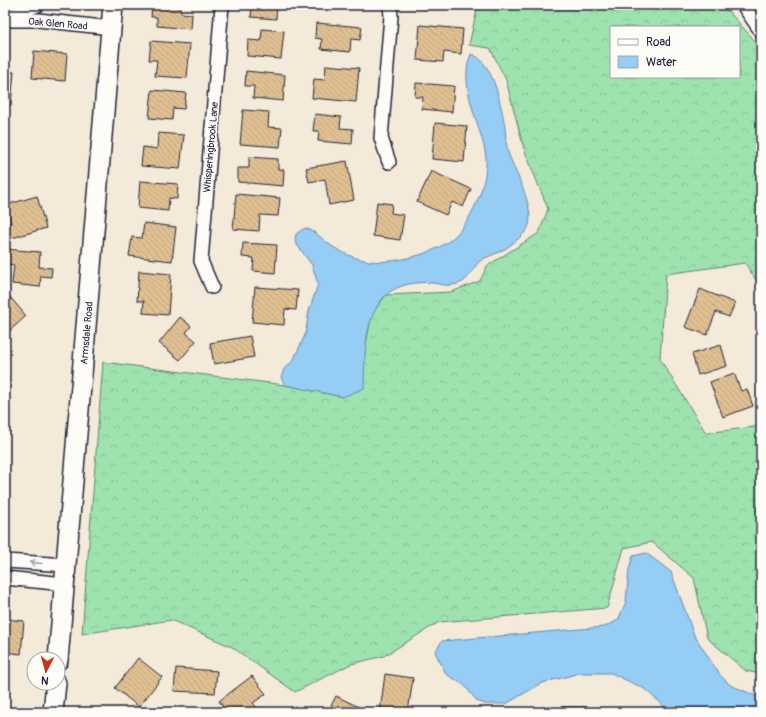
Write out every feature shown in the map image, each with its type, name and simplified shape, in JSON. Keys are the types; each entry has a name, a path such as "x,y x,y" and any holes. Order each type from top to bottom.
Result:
{"street":[{"name":"Oak Glen Road","path":"5,19 38,5"},
{"name":"Armsdale Road","path":"59,651 114,5"},
{"name":"Whisperingbrook Lane","path":"212,287 201,260 222,5"},
{"path":"389,162 381,138 391,16 390,5"},
{"path":"743,5 761,31"},
{"name":"Oak Glen Road","path":"5,19 38,20 112,28"},
{"path":"5,561 66,575"},
{"path":"5,578 66,575"},
{"path":"53,712 55,691"}],"green space":[{"path":"478,5 723,5 761,48 761,288 745,263 666,274 660,359 706,433 761,426 761,674 746,671 707,638 694,578 652,542 624,548 607,608 439,622 384,656 351,664 295,692 232,647 171,620 82,634 103,362 285,385 343,397 366,344 372,314 386,295 451,292 480,281 487,266 539,233 548,209 524,149 506,80 490,48 469,45"}],"water":[{"path":"471,54 484,64 493,80 504,120 508,152 528,204 530,215 529,225 525,232 517,240 499,252 480,261 466,280 462,282 449,285 427,282 408,284 395,289 385,296 378,305 369,327 365,352 364,388 343,397 285,385 281,378 284,369 293,361 305,335 309,311 318,284 312,265 295,242 296,234 305,228 333,247 360,259 370,261 396,260 422,254 446,243 454,237 468,220 483,185 486,161 482,139 468,90 468,66"},
{"path":"646,553 671,572 694,635 720,675 730,685 761,698 761,712 667,712 661,703 643,688 611,673 580,673 542,683 506,704 485,704 477,701 464,685 446,674 435,652 442,641 604,627 618,620 626,602 629,569 633,556"}],"building":[{"path":"152,5 180,5 181,13 192,14 191,29 157,26 157,17 151,17"},
{"path":"252,5 277,5 276,19 251,17"},
{"path":"316,23 362,27 360,40 351,39 350,52 321,49 322,39 315,38"},
{"path":"420,25 463,29 461,54 444,52 443,62 417,60"},
{"path":"262,29 284,31 281,59 247,56 248,40 261,41"},
{"path":"151,41 190,44 187,78 155,76 157,60 149,60"},
{"path":"34,51 67,54 65,81 32,78"},
{"path":"326,65 359,68 356,102 312,98 314,79 325,80"},
{"path":"5,71 14,72 11,105 5,104"},
{"path":"246,71 285,75 283,101 253,98 254,86 245,86"},
{"path":"416,83 454,86 452,112 422,109 423,97 415,97"},
{"path":"152,90 186,93 184,109 173,108 172,120 149,118"},
{"path":"243,110 269,112 268,127 282,128 280,147 240,144"},
{"path":"315,114 341,117 340,128 353,129 352,144 318,141 319,131 313,131"},
{"path":"435,123 467,126 464,162 432,159"},
{"path":"158,133 184,135 180,169 141,166 143,147 157,149"},
{"path":"249,157 278,159 278,169 284,170 283,186 238,182 238,168 249,168"},
{"path":"347,161 354,200 329,205 325,179 309,182 306,168"},
{"path":"431,171 471,189 463,207 452,202 446,215 417,202"},
{"path":"140,181 178,184 177,199 169,198 168,211 138,208"},
{"path":"236,194 280,198 278,216 260,215 259,231 233,229"},
{"path":"37,196 46,228 5,240 5,224 11,223 6,205"},
{"path":"377,202 392,204 391,213 404,215 400,240 373,236"},
{"path":"144,223 176,227 172,261 129,256 132,237 142,238"},
{"path":"243,243 277,245 275,273 253,271 254,258 242,257"},
{"path":"5,249 40,252 39,267 52,268 51,277 41,276 40,287 12,284 14,265 5,264"},
{"path":"139,271 171,274 168,315 143,313 144,301 137,301"},
{"path":"255,287 298,290 296,310 285,309 284,325 252,322"},
{"path":"700,289 735,303 729,317 716,312 707,335 685,327"},
{"path":"5,291 26,316 5,335"},
{"path":"180,317 191,326 186,333 196,341 180,360 159,343"},
{"path":"250,336 254,357 214,364 210,343"},
{"path":"721,345 727,366 698,375 692,354"},
{"path":"734,373 741,391 747,389 753,406 723,417 710,382"},
{"path":"5,619 24,621 21,654 5,652"},
{"path":"138,658 162,677 139,707 115,688"},
{"path":"176,668 217,671 215,693 174,691"},
{"path":"385,674 413,678 408,712 380,712"},
{"path":"252,676 266,694 253,703 260,712 227,712 219,701"},
{"path":"336,696 363,709 362,712 328,712"},
{"path":"561,707 590,707 590,712 561,712"}]}
